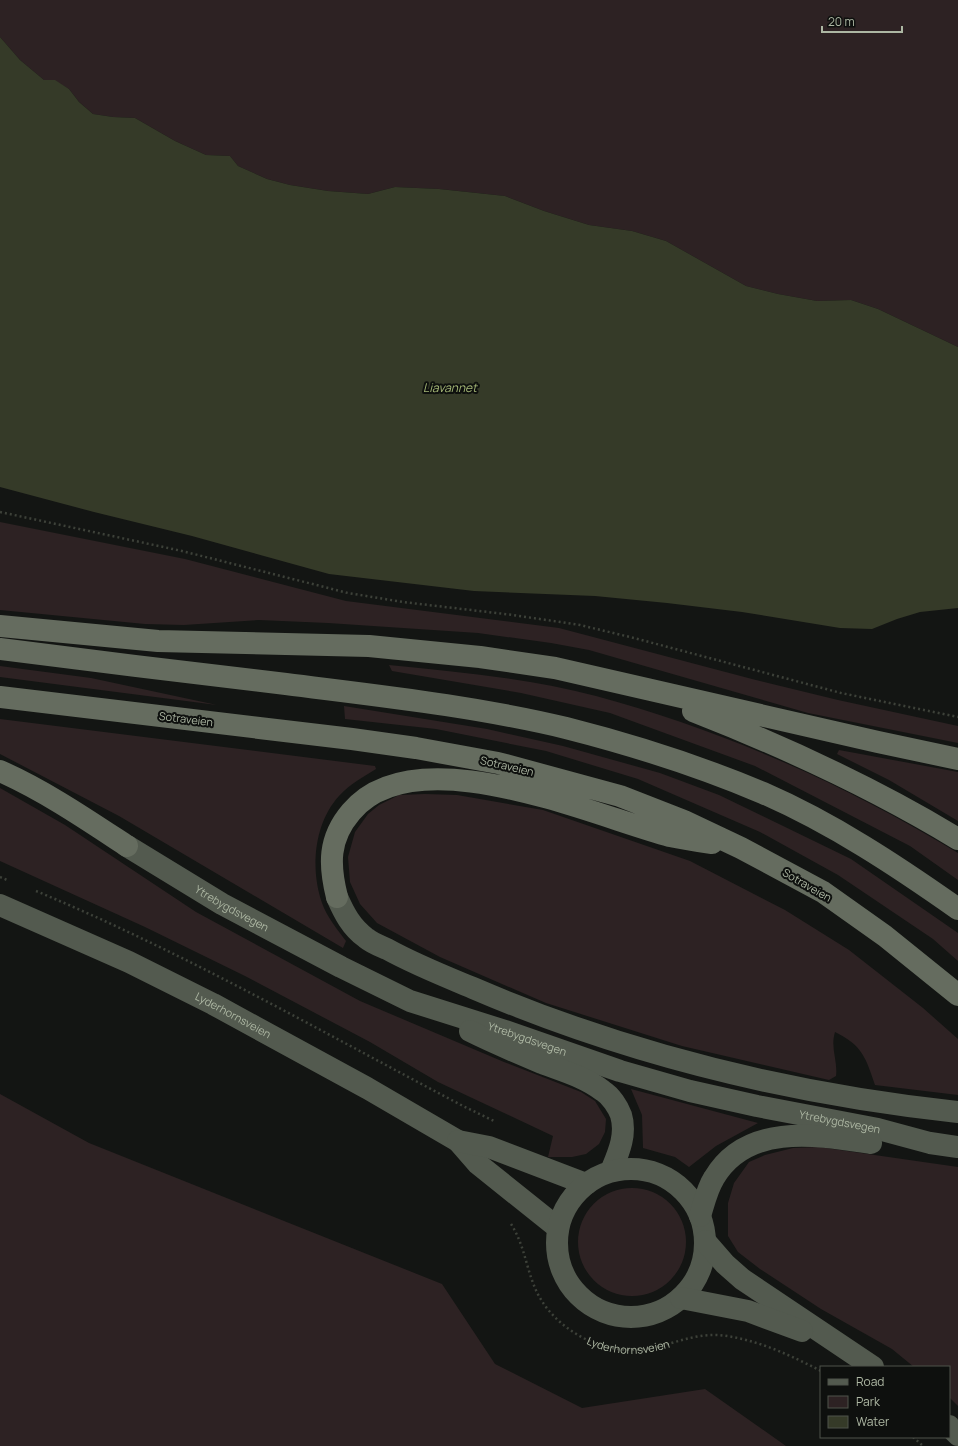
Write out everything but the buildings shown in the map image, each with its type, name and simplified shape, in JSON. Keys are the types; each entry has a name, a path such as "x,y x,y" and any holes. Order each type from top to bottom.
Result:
{"highway":[{"path":"0,626 158,641 369,646 480,657 555,668 878,742 958,758"},
{"path":"0,649 426,702 565,728 619,742 701,769 765,794 842,834 905,872 958,909"},
{"path":"631,686 822,766 877,793 958,839"},
{"name":"Sotraveien","path":"0,697 416,748 498,763 620,796 684,821 741,848 823,892 885,936 958,995"},
{"path":"0,771 19,779 127,846"},
{"path":"337,897 331,874 331,853 338,833 346,818 358,802 377,790 399,782 427,778 456,780 536,794 671,836 741,848"}],"main road":[{"name":"Ytrebygdsvegen","path":"127,846 222,904 277,934 410,1001 505,1031 620,1071 683,1089 764,1108 878,1129 930,1143 958,1146"},
{"path":"337,897 348,920 366,938 398,955 455,981 517,1007 566,1025 627,1046 698,1066 821,1092 926,1109 958,1112"},
{"name":"Lyderhornsveien","path":"0,905 128,962 213,1004 367,1088 458,1141 478,1164 558,1228"},
{"path":"410,1001 501,1047 586,1080 604,1091 613,1100 621,1116 623,1132 620,1148 611,1171"},
{"path":"700,1216 714,1178 725,1162 741,1151 761,1141 791,1135 817,1135 877,1144 930,1143"},
{"name":"Lyderhornsveien","path":"458,1141 489,1147 586,1184"},
{"path":"629,1169 647,1170 664,1176 679,1186 692,1200 700,1216 705,1241 704,1257 699,1272 691,1286 681,1298 665,1309 648,1315 630,1317 612,1314 595,1307 580,1296 566,1276 561,1265 557,1247 558,1228 564,1212 570,1202 586,1184 598,1176 611,1171 629,1169"},
{"path":"705,1241 725,1264 742,1279 833,1342 872,1366"},
{"path":"681,1298 748,1311 833,1342"},
{"path":"950,1427 958,1435"}],"path":[{"path":"0,512 182,551 348,593 403,602 513,615 580,625 841,693 958,717"},
{"name":"Lyderhornsveien","path":"506,1219 519,1238 525,1254 529,1276 540,1298 560,1323 590,1342 607,1348 630,1350 649,1349 683,1338 718,1335 735,1338 779,1352 820,1371"},
{"path":"914,1438 923,1446"}],"green space":[{"path":"0,0 958,0 958,347 878,309 851,300 817,301 778,294 746,286 666,241 632,231 589,225 544,211 505,196 439,189 395,187 368,194 328,191 290,185 267,179 238,166 230,156 206,155 175,141 135,118 93,114 79,102 69,89 55,81 44,80 20,60 0,37"},
{"path":"0,522 185,559 346,601 559,628 752,679 838,700 958,726 958,743 808,713 589,650 551,643 478,633 328,623 259,620 184,625 145,624 0,610"},
{"path":"389,665 493,676 571,690 596,696 690,725 783,762 828,782 915,828 958,853 958,880 910,846 755,766 610,713 521,693 392,671"},
{"path":"0,666 91,678 217,705 0,677"},
{"path":"344,706 487,729 563,746 660,773 719,795 851,859 958,933 958,961 933,939 838,875 760,832 638,779 546,751 436,729 345,719"},
{"path":"0,719 375,766 376,769 357,781 339,796 324,819 319,833 316,861 318,890 322,903 332,923 346,941 343,948 119,816 0,754"},
{"path":"839,750 958,772 958,821 889,780 837,754"},
{"path":"0,788 65,825 196,912 360,1001 504,1062 581,1092 595,1101 606,1119 605,1132 599,1144 586,1154 572,1157 548,1157 553,1136 438,1082 370,1042 245,976 145,927 0,861"},
{"path":"399,795 457,795 543,810 690,861 785,910 849,950 923,1008 958,1039 958,1095 875,1085 869,1067 862,1053 851,1042 835,1032 833,1044 836,1076 829,1080 682,1046 546,1003 440,957 377,923 360,904 350,882 348,857 355,832 368,814 379,805"},
{"path":"631,1089 758,1123 716,1146 689,1167 675,1157 643,1148 642,1115"},
{"path":"0,1094 89,1143 442,1284 495,1364 582,1408 705,1389 786,1446 0,1446"},
{"path":"819,1147 958,1167 958,1406 950,1398 950,1366 913,1366 892,1349 821,1309 760,1269 738,1252 728,1236 728,1203 734,1183 749,1162 765,1155 793,1148"},
{"path":"632,1188 653,1192 671,1203 682,1221 686,1242 682,1263 671,1281 653,1292 632,1296 611,1292 593,1281 582,1263 578,1242 582,1221 593,1203 611,1192"}],"water":[{"name":"Liavannet","path":"0,37 20,60 44,80 55,80 69,89 79,102 93,114 135,118 175,141 206,155 230,156 238,166 267,179 290,185 328,191 368,194 395,187 439,189 505,196 544,211 589,225 632,231 666,241 746,286 778,294 817,301 851,300 878,309 958,347 958,608 920,612 872,629 840,628 742,612 667,603 595,596 474,591 329,574 192,536 0,487"}]}
